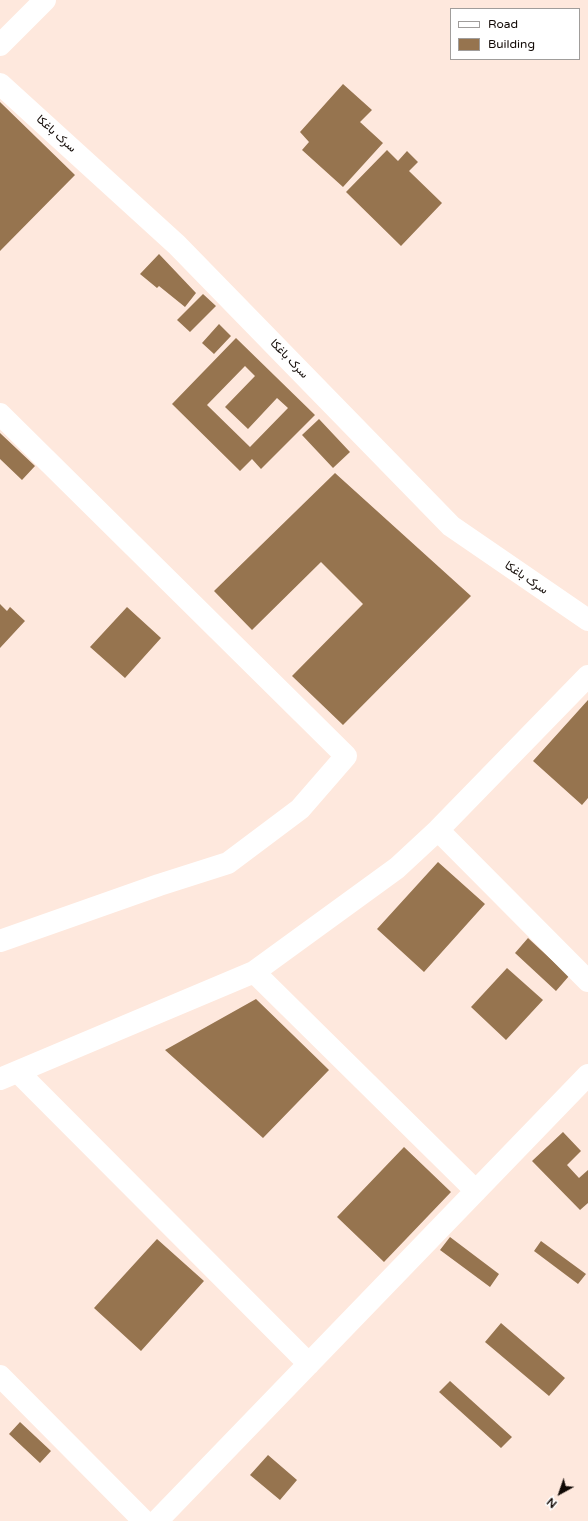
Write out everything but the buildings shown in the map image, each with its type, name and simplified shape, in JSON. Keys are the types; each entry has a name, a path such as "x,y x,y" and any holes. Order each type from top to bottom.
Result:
{"street":[{"path":"0,45 45,0"},
{"name":"سرک باغکا","path":"0,84 177,245 451,526 588,620"},
{"path":"0,414 346,756 300,809 228,863 159,885 0,942"},
{"path":"309,1364 9,1076 254,972 397,868 438,830 588,676"},
{"path":"438,830 588,981"},
{"path":"254,972 476,1191"},
{"path":"157,1521 588,1075"},
{"path":"0,1376 144,1521"}]}
